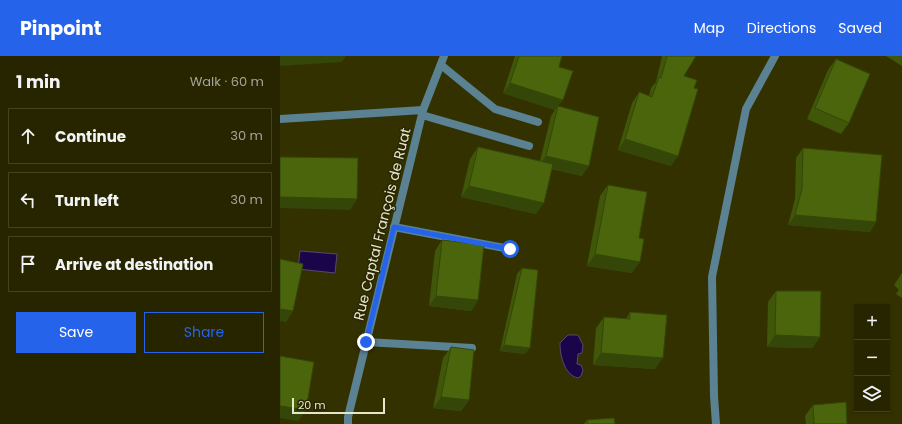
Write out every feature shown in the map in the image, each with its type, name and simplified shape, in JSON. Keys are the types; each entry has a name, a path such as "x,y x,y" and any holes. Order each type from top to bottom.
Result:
{"street":[{"name":"Rue Captal François de Ruat","path":"348,424 348,417 422,112 444,56"},
{"path":"716,424 714,396 712,277 746,109 775,56"},
{"path":"441,65 495,109 538,122"},
{"path":"280,119 422,112 529,146"},
{"path":"394,227 510,249"},
{"path":"366,342 472,348"}],"shaded area":[{"path":"300,251 337,254 335,273 298,269"},
{"path":"568,335 578,335 583,345 582,353 578,354 577,364 581,365 583,370 581,376 578,378 569,373 562,359 560,343"}],"building":[{"path":"519,56 562,56 559,67 573,71 563,100 510,83"},
{"path":"667,56 696,56 684,76 697,80 694,88 698,89 678,156 625,139 639,92 652,97 659,77 661,78"},
{"path":"836,59 870,74 849,123 815,108"},
{"path":"558,106 599,117 589,166 546,156"},
{"path":"478,147 553,164 544,203 469,186"},
{"path":"803,148 882,155 876,222 795,215 802,189"},
{"path":"280,157 358,158 357,199 280,197"},
{"path":"608,185 647,192 639,238 644,239 640,262 595,254"},
{"path":"442,240 484,245 478,300 436,296"},
{"path":"280,259 303,264 293,311 280,309"},
{"path":"522,268 538,270 530,348 504,345"},
{"path":"776,291 821,291 820,337 775,335"},
{"path":"630,312 667,315 663,358 601,353 604,317 630,319"},
{"path":"451,347 474,350 469,400 441,397"},
{"path":"280,356 314,362 306,410 280,406"},
{"path":"846,402 847,424 814,424 813,405"},
{"path":"614,418 615,424 588,424 587,420"}],"route":[{"path":"366,342 394,227 510,249"}]}
